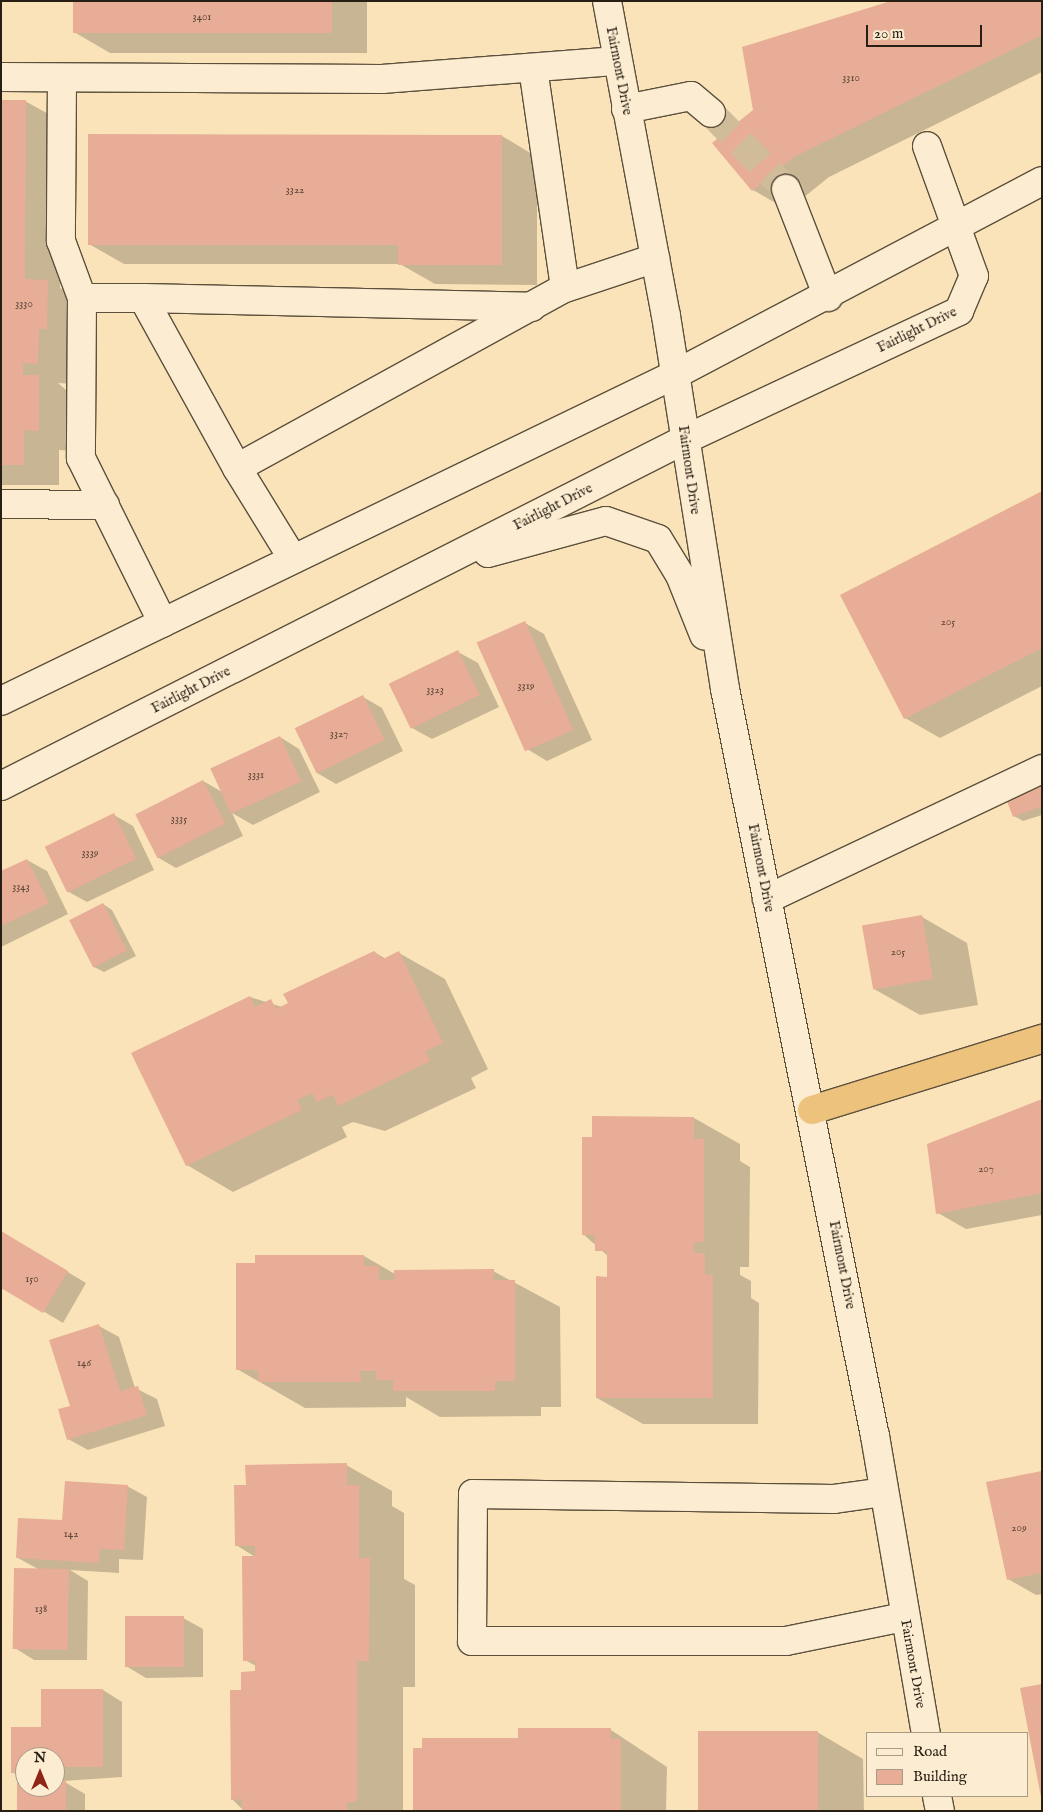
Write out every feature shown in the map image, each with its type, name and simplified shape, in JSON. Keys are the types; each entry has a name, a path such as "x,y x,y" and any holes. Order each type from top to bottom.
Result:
{"highway":[{"path":"812,1110 1042,1039"}],"street":[{"name":"Fairmont Drive","path":"607,1 616,61 676,374 684,440 725,689 812,1110 884,1492 904,1617 926,1732"},
{"path":"1,77 382,79 616,61"},
{"path":"533,68 565,288"},
{"path":"62,78 61,242 82,298 81,458 163,623"},
{"path":"626,109 691,96 711,112"},
{"name":"Fairlight Drive","path":"1,786 684,440 960,311 974,276 926,146"},
{"path":"1,701 676,374 828,297 1042,181"},
{"path":"786,189 828,297"},
{"path":"237,468 565,288 655,258"},
{"path":"82,298 532,307"},
{"path":"143,298 237,468 293,559"},
{"path":"1,504 105,505"},
{"path":"427,570 606,521 658,539 680,575 725,689"},
{"path":"767,899 1042,769"},
{"path":"884,1492 834,1499 473,1494 472,1641 786,1641 904,1617"},
{"path":"937,1797 940,1811"}],"building":[{"path":"73,1 332,1 332,33 73,33"},
{"path":"891,1 1042,1 1042,35 794,157 752,191 712,143 753,110 742,47"},
{"path":"1,100 26,100 25,279 48,280 47,329 39,329 38,364 23,363 23,375 39,375 39,431 24,430 24,465 1,465"},
{"path":"88,134 502,135 502,265 398,265 398,245 88,245"},
{"path":"1042,491 1042,648 904,719 840,595"},
{"path":"525,621 573,730 525,751 477,643"},
{"path":"458,650 480,695 411,729 389,684"},
{"path":"363,695 385,740 317,773 295,728"},
{"path":"280,736 301,781 231,814 210,769"},
{"path":"203,780 225,824 158,858 135,815"},
{"path":"1042,783 1042,806 1013,817 1005,796"},
{"path":"114,813 136,859 67,893 45,847"},
{"path":"27,859 49,903 1,926 1,871"},
{"path":"103,903 127,950 93,967 69,920"},
{"path":"922,915 933,979 873,990 862,926"},
{"path":"374,951 383,959 399,951 443,1043 426,1051 430,1061 338,1106 333,1095 317,1102 312,1093 297,1100 302,1110 186,1166 131,1053 250,996 255,1007 271,999 276,1009 288,1003 283,994"},
{"path":"1042,1099 1042,1193 936,1214 927,1144"},
{"path":"592,1116 694,1117 694,1139 704,1139 704,1242 694,1242 694,1253 705,1253 705,1275 713,1275 713,1398 596,1398 596,1276 607,1277 607,1251 595,1251 595,1235 582,1235 582,1137 592,1137"},
{"path":"1,1231 68,1271 43,1313 1,1288"},
{"path":"255,1255 364,1255 364,1266 379,1266 379,1280 394,1280 394,1270 494,1269 494,1280 515,1280 515,1381 495,1381 495,1391 393,1391 393,1380 376,1380 376,1371 360,1371 361,1382 258,1382 258,1370 236,1370 236,1263 255,1263"},
{"path":"99,1324 120,1391 138,1386 147,1415 67,1440 58,1409 70,1406 49,1340"},
{"path":"347,1463 347,1485 359,1485 359,1558 370,1558 369,1661 357,1661 357,1801 347,1803 347,1811 242,1811 242,1799 231,1800 230,1690 241,1690 241,1672 255,1671 255,1661 243,1661 242,1556 255,1556 255,1546 235,1546 234,1485 246,1485 245,1465"},
{"path":"1042,1471 1042,1573 1007,1580 986,1482"},
{"path":"65,1481 128,1485 124,1550 100,1549 99,1563 16,1558 18,1518 62,1520"},
{"path":"14,1568 69,1569 68,1650 13,1649"},
{"path":"125,1616 184,1616 184,1667 125,1667"},
{"path":"1042,1684 1042,1797 1041,1797 1020,1688"},
{"path":"41,1689 103,1689 103,1767 65,1767 65,1747 15,1747 15,1773 11,1773 11,1727 41,1727"},
{"path":"518,1728 611,1728 611,1739 621,1739 621,1811 413,1811 413,1748 422,1748 422,1738 518,1738"},
{"path":"698,1731 818,1731 818,1811 698,1811"},
{"path":"66,1781 66,1811 17,1811 17,1797 65,1797"}],"tunnel":[{"path":"711,113 786,189"}]}
